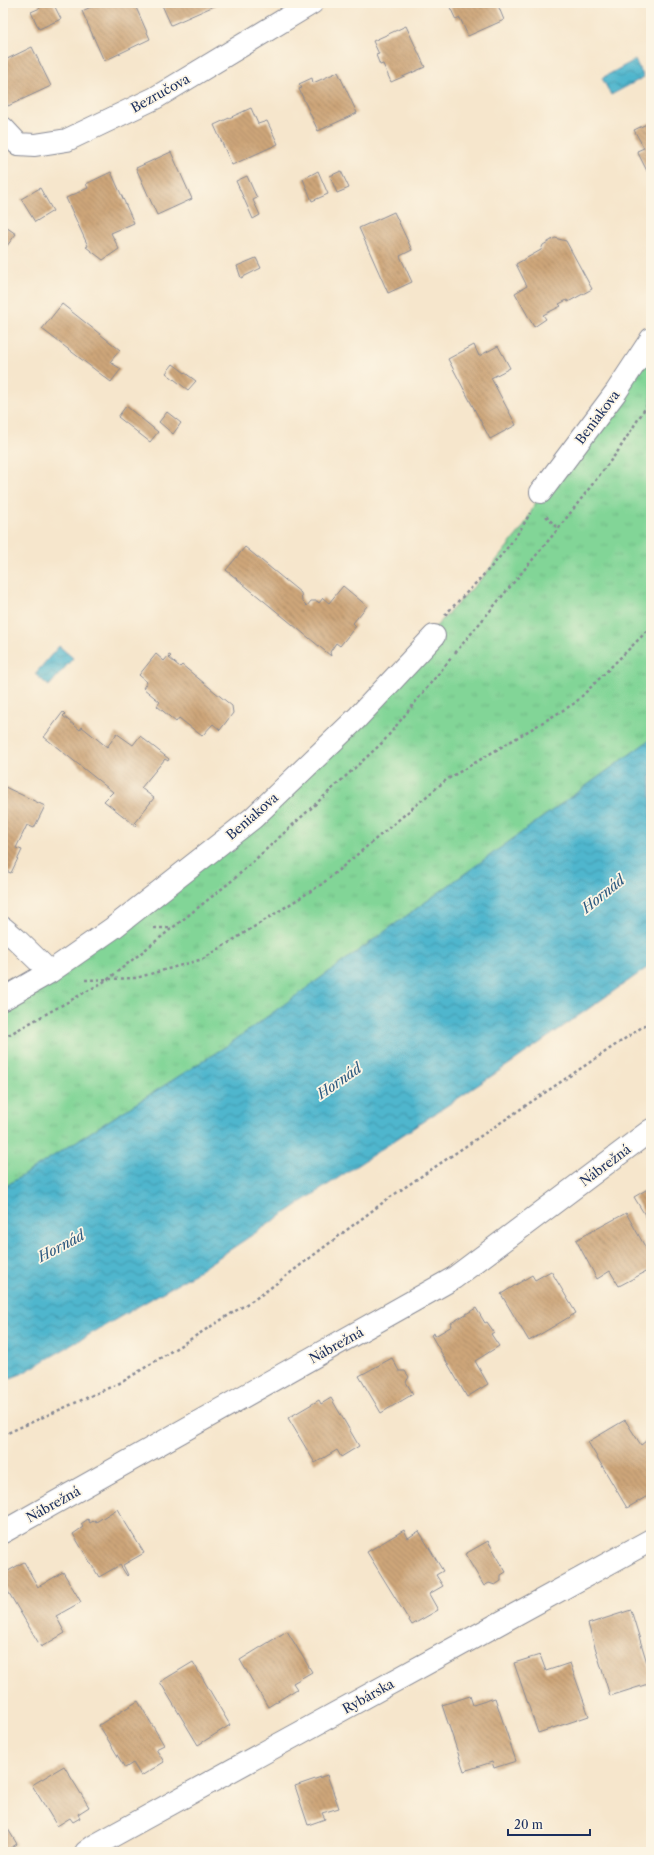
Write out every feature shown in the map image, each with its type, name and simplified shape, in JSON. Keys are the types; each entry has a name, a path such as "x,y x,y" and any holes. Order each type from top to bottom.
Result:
{"street":[{"name":"Bezručova","path":"3,128 18,144 35,145 67,140 154,98 312,3"},
{"name":"Beniakova","path":"537,501 616,392 651,339"},
{"name":"Beniakova","path":"3,999 50,972 113,928 253,818 358,718 434,636"},
{"path":"3,928 50,972"},
{"name":"Nábrežná","path":"3,1532 454,1278 651,1130"},
{"name":"Rybárska","path":"86,1852 101,1842 651,1540"}],"path":[{"path":"434,636 445,614 484,576 524,526 537,501"},
{"path":"50,972 74,980 136,978 203,959 322,884 446,780 575,703 651,627"},
{"path":"3,1435 122,1382 261,1295 389,1198 651,1021"}],"green space":[{"path":"651,339 651,739 228,1045 3,1188 3,999 253,818 484,576 524,526 541,492"}],"water":[{"path":"635,60 644,77 611,95 602,78"},
{"path":"59,646 73,658 49,686 35,674"},
{"name":"Hornád","path":"651,739 651,965 511,1063 189,1277 21,1374 3,1381 3,1188 228,1045"}],"building":[{"path":"38,3 53,3 61,19 39,29 31,12 40,8"},
{"path":"100,3 134,3 150,39 104,61 82,11"},
{"path":"161,3 221,3 171,25"},
{"path":"448,3 497,3 504,20 468,36 460,18 456,20"},
{"path":"406,26 425,67 391,82 383,64 380,65 376,55 379,54 373,41"},
{"path":"32,47 51,86 8,106 3,97 3,61"},
{"path":"338,72 357,113 318,131 299,89 302,88 299,84 312,78 313,83"},
{"path":"251,108 258,124 267,121 278,144 232,165 214,125"},
{"path":"651,122 651,179 637,151 644,148 634,130"},
{"path":"171,152 192,199 157,215 136,168"},
{"path":"318,171 328,194 312,201 303,179"},
{"path":"341,171 349,188 337,193 330,176"},
{"path":"111,172 134,223 111,233 119,249 103,260 86,247 88,246 66,198 88,188 86,184"},
{"path":"247,176 257,198 253,200 260,215 253,219 236,181"},
{"path":"40,188 53,211 35,222 21,199"},
{"path":"394,212 412,250 400,256 412,282 388,293 359,228"},
{"path":"3,225 16,234 3,251"},
{"path":"555,238 566,241 592,289 568,302 567,300 559,304 561,306 543,315 546,319 534,327 515,293 527,286 516,264 541,250 543,245"},
{"path":"256,258 261,268 241,278 237,266"},
{"path":"62,304 120,350 110,362 121,369 111,382 42,329"},
{"path":"474,345 479,356 498,346 510,368 491,378 516,425 490,439 448,359"},
{"path":"173,364 196,381 188,390 166,373"},
{"path":"126,406 158,432 150,442 118,417"},
{"path":"167,412 181,423 173,434 159,422"},
{"path":"245,547 301,593 302,601 307,606 311,601 317,601 319,603 323,598 329,603 343,586 367,606 353,623 356,626 340,646 336,643 330,652 331,656 226,570"},
{"path":"156,654 164,661 169,655 171,656 169,658 180,667 182,665 232,706 233,713 220,730 213,724 202,736 179,718 176,722 157,706 160,702 143,688 147,682 139,675"},
{"path":"63,712 65,714 63,716 80,730 82,727 107,747 116,733 133,745 140,736 169,759 168,761 165,759 141,788 154,798 135,822 137,824 136,826 104,801 113,792 44,737"},
{"path":"3,786 45,806 34,828 27,825 16,848 22,850 11,873 3,870"},
{"path":"651,1187 651,1225 634,1197"},
{"path":"626,1213 651,1257 651,1269 619,1286 610,1271 597,1279 576,1240"},
{"path":"551,1271 576,1313 529,1341 501,1294 532,1275 535,1280"},
{"path":"476,1308 485,1323 487,1322 494,1332 491,1334 499,1346 475,1361 488,1384 467,1397 431,1335 434,1333 435,1336 452,1326 451,1323"},
{"path":"392,1358 399,1371 405,1371 409,1377 406,1382 413,1394 381,1413 359,1376"},
{"path":"331,1398 359,1446 341,1457 337,1450 315,1463 288,1418 319,1400 321,1404"},
{"path":"625,1420 641,1445 646,1441 651,1449 651,1454 648,1456 651,1462 651,1494 627,1508 588,1442"},
{"path":"117,1509 144,1553 123,1565 128,1575 127,1576 120,1565 99,1577 73,1534 83,1527 81,1524 88,1519 90,1523 95,1520 96,1522"},
{"path":"404,1530 408,1538 419,1531 443,1571 436,1575 443,1586 429,1594 438,1610 412,1625 367,1552"},
{"path":"488,1541 506,1572 501,1575 501,1581 495,1585 489,1583 484,1586 465,1554"},
{"path":"24,1562 38,1587 63,1572 81,1602 56,1616 65,1633 41,1647 3,1583 3,1574"},
{"path":"631,1610 651,1676 651,1683 610,1696 588,1624"},
{"path":"287,1631 312,1672 293,1683 297,1689 268,1707 240,1660"},
{"path":"540,1655 546,1671 570,1663 589,1716 538,1733 514,1663"},
{"path":"193,1662 230,1725 198,1745 160,1682"},
{"path":"470,1696 473,1705 495,1698 516,1761 494,1768 492,1762 464,1771 442,1705"},
{"path":"138,1701 164,1745 156,1749 164,1762 141,1776 133,1763 125,1768 99,1725"},
{"path":"64,1766 89,1807 78,1814 80,1818 73,1822 70,1818 57,1826 32,1785"},
{"path":"327,1775 339,1808 322,1813 325,1819 308,1825 295,1786"},
{"path":"3,1821 17,1844 4,1852 3,1852"}]}
